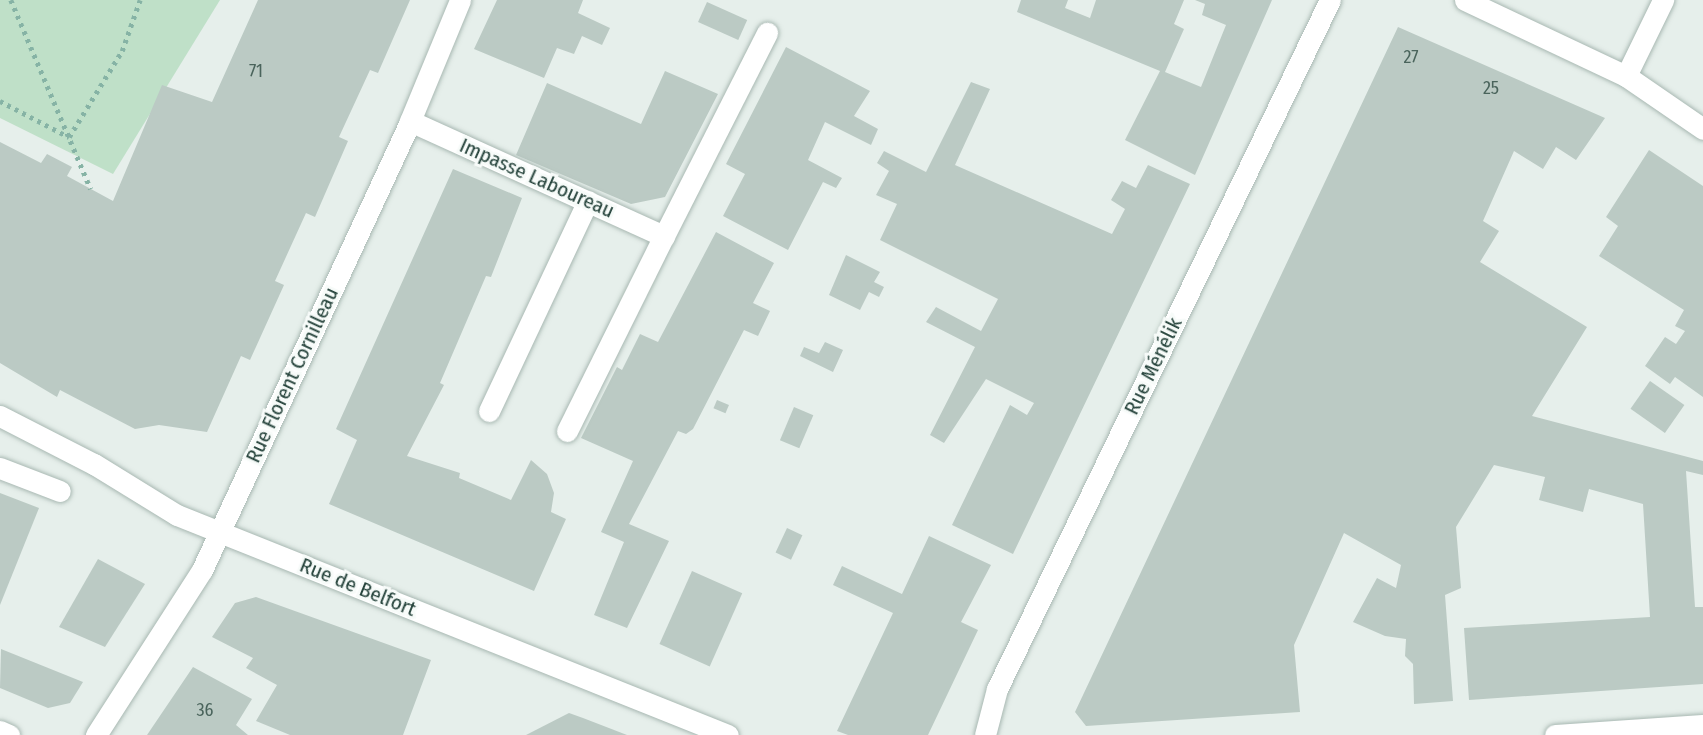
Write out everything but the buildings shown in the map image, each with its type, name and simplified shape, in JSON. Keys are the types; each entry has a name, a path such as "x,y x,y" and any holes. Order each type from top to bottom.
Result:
{"street":[{"name":"Rue Florent Cornilleau","path":"96,735 180,608 220,530 410,121 460,0"},
{"name":"Rue Ménélik","path":"985,735 997,690 1330,0"},
{"path":"1465,0 1626,76 1703,129"},
{"path":"1626,76 1663,0"},
{"path":"567,431 767,33"},
{"name":"Impasse Laboureau","path":"410,121 664,236"},
{"path":"489,411 588,201"},
{"name":"Rue de Belfort","path":"0,416 94,464 177,515 728,735"},
{"path":"0,468 60,491"},
{"path":"1555,735 1703,725"},
{"path":"0,731 9,735"}],"path":[{"path":"11,0 91,189"},
{"path":"69,137 122,51 140,0"},
{"path":"0,101 69,137"}],"green space":[{"path":"0,0 220,0 113,174 0,118"}]}
